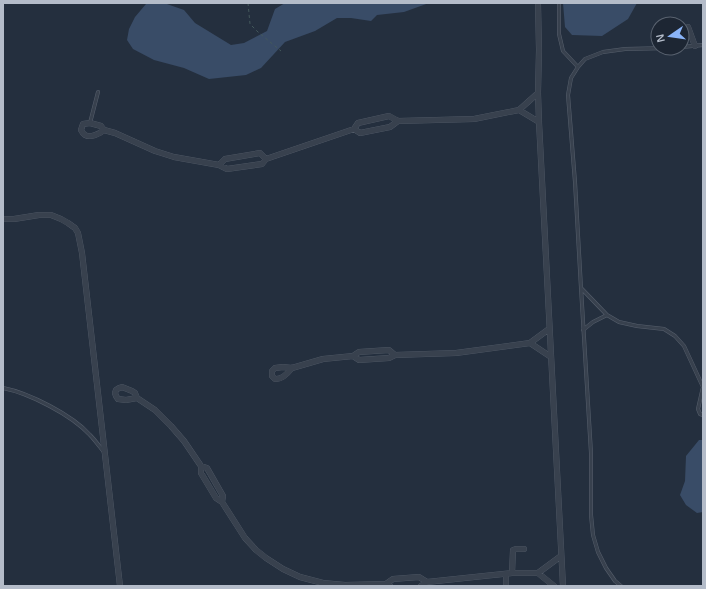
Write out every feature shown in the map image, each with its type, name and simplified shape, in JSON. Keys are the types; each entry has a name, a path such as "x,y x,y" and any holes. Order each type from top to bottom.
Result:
{"street":[{"path":"538,3 539,122 563,586"},
{"path":"690,32 695,46"},
{"path":"104,130 102,133 96,135 86,136 82,132 82,126 85,123 90,123 101,126 104,130 115,133 155,151 174,157 219,164 227,169 262,164 266,158 354,129 358,123 389,116 398,121 474,119 519,110 538,93"},
{"path":"519,110 539,122"},
{"path":"354,129 360,133 390,127 398,121"},
{"path":"219,164 225,159 260,153 266,158"},
{"path":"3,219 14,220 39,215 51,215 68,223 75,228 78,233 82,253 120,586"},
{"path":"292,368 324,359 353,356 359,352 389,350 395,355 456,353 530,343 549,329"},
{"path":"530,343 551,357"},
{"path":"137,398 155,410 184,441 201,466 201,473 216,498 222,502 245,538 256,550 283,569 300,577 333,585 388,585 393,579 419,578 427,582"},
{"path":"506,586 513,550 524,548"},
{"path":"421,586 427,582 509,574 538,573 561,556"},
{"path":"538,573 554,586"}],"lane":[{"path":"559,3 559,34 563,51 578,67"},
{"path":"690,46 703,45"},
{"path":"622,586 615,581 606,568 598,552 593,536 591,453 575,182 568,95 571,78 578,67 585,60 603,52 625,49 650,48"},
{"path":"90,123 98,92"},
{"path":"581,288 606,315 619,322 636,326 664,329 675,336 684,346 703,387 698,406 700,414 703,415"},
{"path":"583,330 593,322 606,315"},
{"path":"3,388 41,401 74,420 89,434 105,453"}],"path":[{"path":"248,3 250,24 281,51"}],"water":[{"path":"148,3 164,3 184,10 195,23 231,45 244,43 267,31 275,9 285,3 429,3 404,12 377,15 371,21 351,18 337,18 315,31 285,42 261,68 246,75 209,79 184,68 154,60 133,49 127,40 129,29 135,17"},
{"path":"563,3 637,3 628,19 602,36 572,35 565,27"},
{"path":"699,440 703,440 703,512 697,513 686,505 680,495 685,481 686,456"}]}
